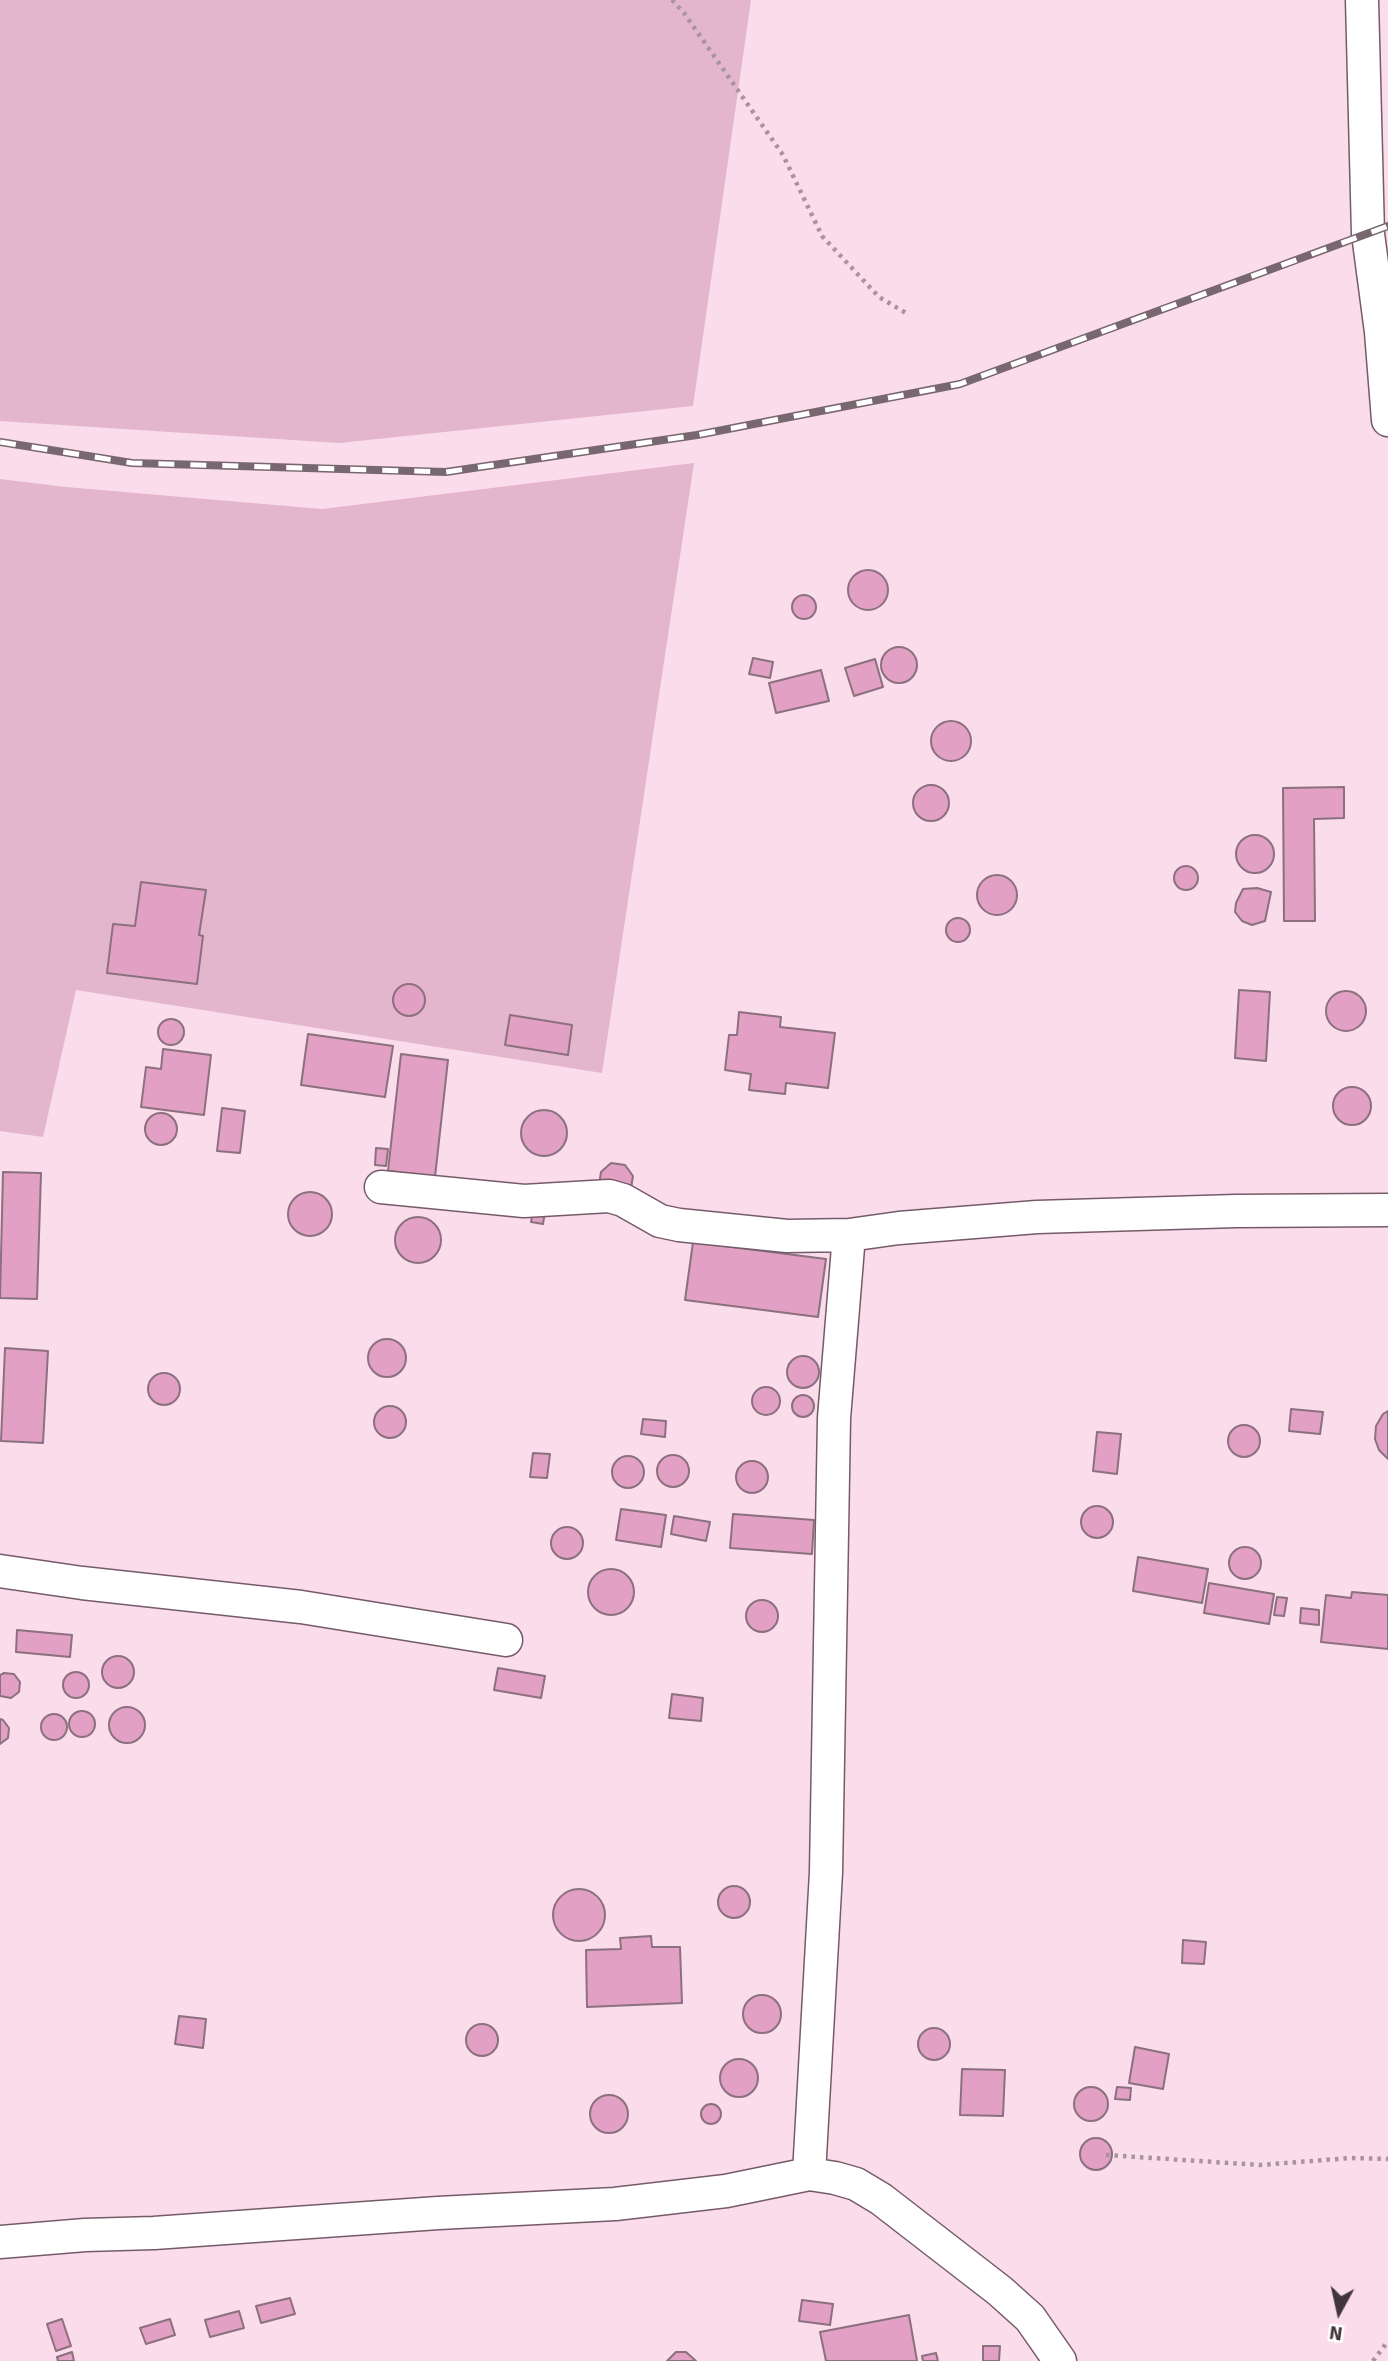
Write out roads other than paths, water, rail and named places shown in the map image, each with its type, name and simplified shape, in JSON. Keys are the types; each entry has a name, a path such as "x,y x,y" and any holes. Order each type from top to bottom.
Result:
{"street":[{"path":"1362,0 1368,234 1381,331 1388,420"},
{"path":"381,1187 524,1201 609,1196 623,1200 660,1220 679,1225 787,1236 849,1235 899,1228 1037,1217 1388,1210"},
{"path":"809,2174 826,1872 834,1419 849,1235"},
{"path":"0,1572 301,1607 506,1640"},
{"path":"0,2242 614,2204 726,2191 809,2174 856,2184 881,2199 1000,2291 1030,2318 1060,2361"}],"railway":[{"path":"0,442 132,463 446,472 697,435 960,384 1388,226"}]}
